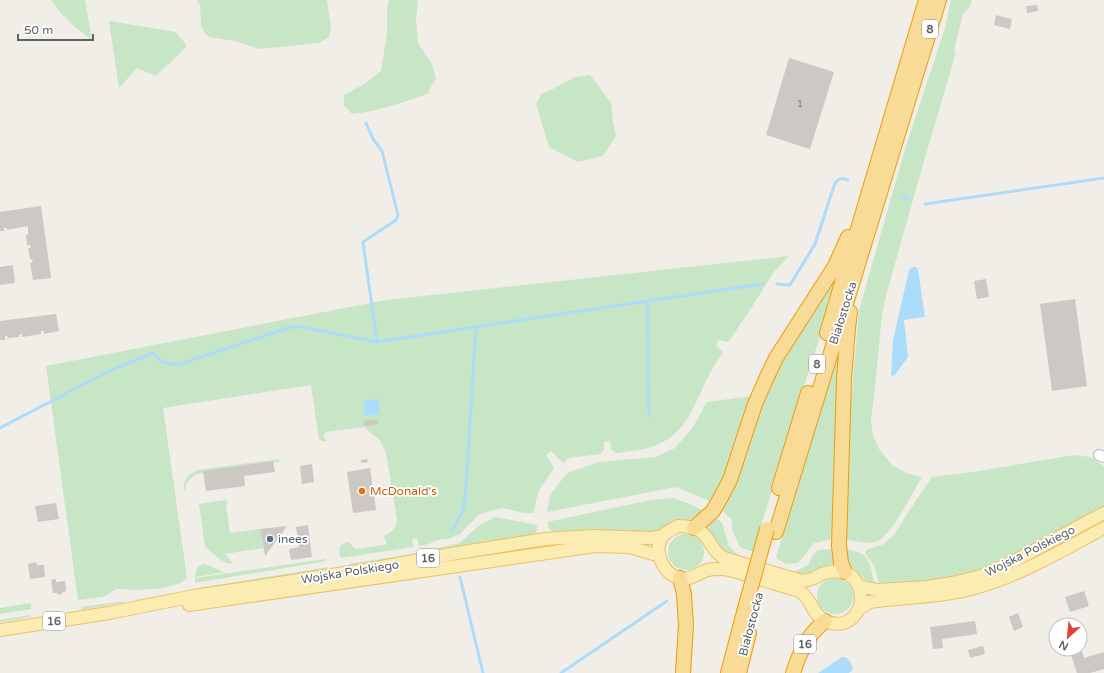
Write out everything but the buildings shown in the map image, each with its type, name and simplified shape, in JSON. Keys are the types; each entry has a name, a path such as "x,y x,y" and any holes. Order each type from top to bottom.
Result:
{"highway":[{"name":"Białostocka","path":"728,673 749,614 772,531 795,433 820,355 926,0"},
{"name":"Białostocka","path":"772,531 805,436 939,0"},
{"path":"694,528 713,511 730,480 755,404 770,372 784,345 835,266 867,199"},
{"path":"844,572 841,563 839,546 844,386 848,328 856,272"},
{"path":"680,578 684,594 686,625 683,673"},
{"name":"Białostocka","path":"739,673 749,614"},
{"name":"16","path":"793,673 798,658 808,639 826,621"}],"main road":[{"name":"Wojska Polskiego","path":"859,586 877,590 927,587 981,576 1014,561 1104,513"},
{"name":"16","path":"663,536 678,526 687,526 700,530 705,535 712,548 724,558 794,584 819,616 826,621 834,623 847,621 855,615 860,608"},
{"name":"Wojska Polskiego","path":"860,608 870,602 955,593 981,586 1020,572 1104,528"},
{"name":"Wojska Polskiego","path":"337,579 370,569 545,539 592,536 652,538 663,536"},
{"path":"663,536 659,549 662,563 666,570 673,576 680,578"},
{"name":"Wojska Polskiego","path":"0,630 109,613 194,596 595,546 629,547 660,556"},
{"name":"16","path":"680,578 694,577 708,570 723,569 794,584 815,578 829,571 844,572"},
{"path":"844,572 852,577 859,586 862,601 860,608"}],"green space":[{"path":"51,0 85,0 92,40 70,22"},
{"path":"197,0 327,0 331,28 329,37 319,43 259,49 235,41 209,37 201,26 200,5"},
{"path":"389,0 418,0 416,19 418,43 432,64 436,78 427,94 390,106 352,114 344,106 344,95 364,84 381,71 387,33 387,10"},
{"path":"951,0 972,0 970,6 963,14 954,50 956,52 887,292 882,314 871,419 873,435 879,449 892,465 908,474 922,477 896,522 884,537 874,542 857,542 845,539 850,411 859,310 906,146 945,28"},
{"path":"109,21 176,32 187,46 156,76 137,68 119,88"},
{"path":"590,75 611,103 616,136 603,156 578,162 549,147 536,104 541,94 575,77"},
{"path":"789,256 774,272 728,342 719,340 716,346 723,352 708,377 694,407 684,423 671,437 652,447 616,453 611,449 610,441 604,442 604,450 600,454 569,458 563,463 551,451 546,455 554,468 539,490 534,513 524,513 502,508 490,511 480,514 460,534 449,539 437,540 429,544 419,546 417,538 412,540 413,547 341,558 339,550 341,545 349,542 355,549 384,545 387,542 384,536 396,525 397,519 386,453 380,440 365,427 326,432 323,435 326,441 320,440 311,385 163,408 187,578 181,583 163,588 140,590 117,589 103,597 78,600 46,366 386,300"},
{"path":"842,268 753,552 740,547 732,530 732,520 722,510 767,393 791,347"},
{"path":"842,337 833,539 814,543 798,563 786,564 776,558 828,378"},
{"path":"752,396 721,483 712,502 676,487 547,512 550,495 567,473 599,462 656,457 675,448 693,427 707,402"},
{"path":"1074,455 1090,457 1104,466 1104,508 987,570 925,584 881,585 874,566 865,553 866,550 884,544 895,534 932,477 979,471"},
{"path":"279,459 279,462 273,463 273,461 203,471 203,473 196,475 188,481 185,491 184,490 185,480 191,473 198,470"},
{"path":"673,498 693,505 706,513 690,520 675,520 653,533 557,534 549,529 547,522 651,500"},
{"path":"226,500 228,503 226,505 230,533 260,529 263,548 225,554 233,564 229,564 221,560 205,547 199,504"},
{"path":"495,517 538,525 536,532 532,537 422,556 419,552 460,543 477,527"},
{"path":"717,518 722,523 729,546 743,559 725,553 716,544 713,536 706,527"},
{"path":"686,534 696,537 701,542 704,552 701,562 696,567 686,570 676,567 671,562 668,552 671,542 676,537"},
{"path":"832,549 835,564 828,565 802,575 792,573 808,565 813,555 818,550"},
{"path":"844,549 853,550 864,555 870,564 874,584 865,580 847,562"},
{"path":"414,554 413,558 355,567 348,564"},
{"path":"325,559 327,561 195,583 195,578"},
{"path":"203,564 226,572 195,577 197,568"},
{"path":"328,567 325,571 203,590 198,588"},
{"path":"835,578 845,581 850,586 853,596 850,606 845,611 835,614 825,611 820,606 817,596 820,586 825,581"},
{"path":"178,592 162,597 135,603 135,600"},
{"path":"126,601 123,603 81,610 81,607"},
{"path":"31,603 31,609 0,614 0,608"},
{"path":"31,615 31,617 0,622 0,620"}],"water":[{"path":"914,267 918,270 925,317 904,320 908,357 894,376 891,375 893,340 909,270"},
{"path":"378,399 380,414 365,416 363,401"},
{"path":"842,657 849,660 852,665 853,669 849,673 818,673"}],"waterway":[{"path":"366,123 373,139 382,151 398,215 396,220 363,242 377,342"},
{"path":"925,204 1104,178"},
{"path":"777,284 790,285 815,244 835,183 841,179 848,180"},
{"path":"902,197 909,199"},
{"path":"0,428 109,371 153,353 165,363 180,364 291,327 302,327 377,342 763,284"},
{"path":"647,301 649,416"},
{"path":"452,532 462,513 465,501 476,327"},
{"path":"460,577 483,673"},
{"path":"561,673 667,601"}],"place":[{"name":"McDonald's","path":"362,491"},
{"name":"inees","path":"270,539"}]}
